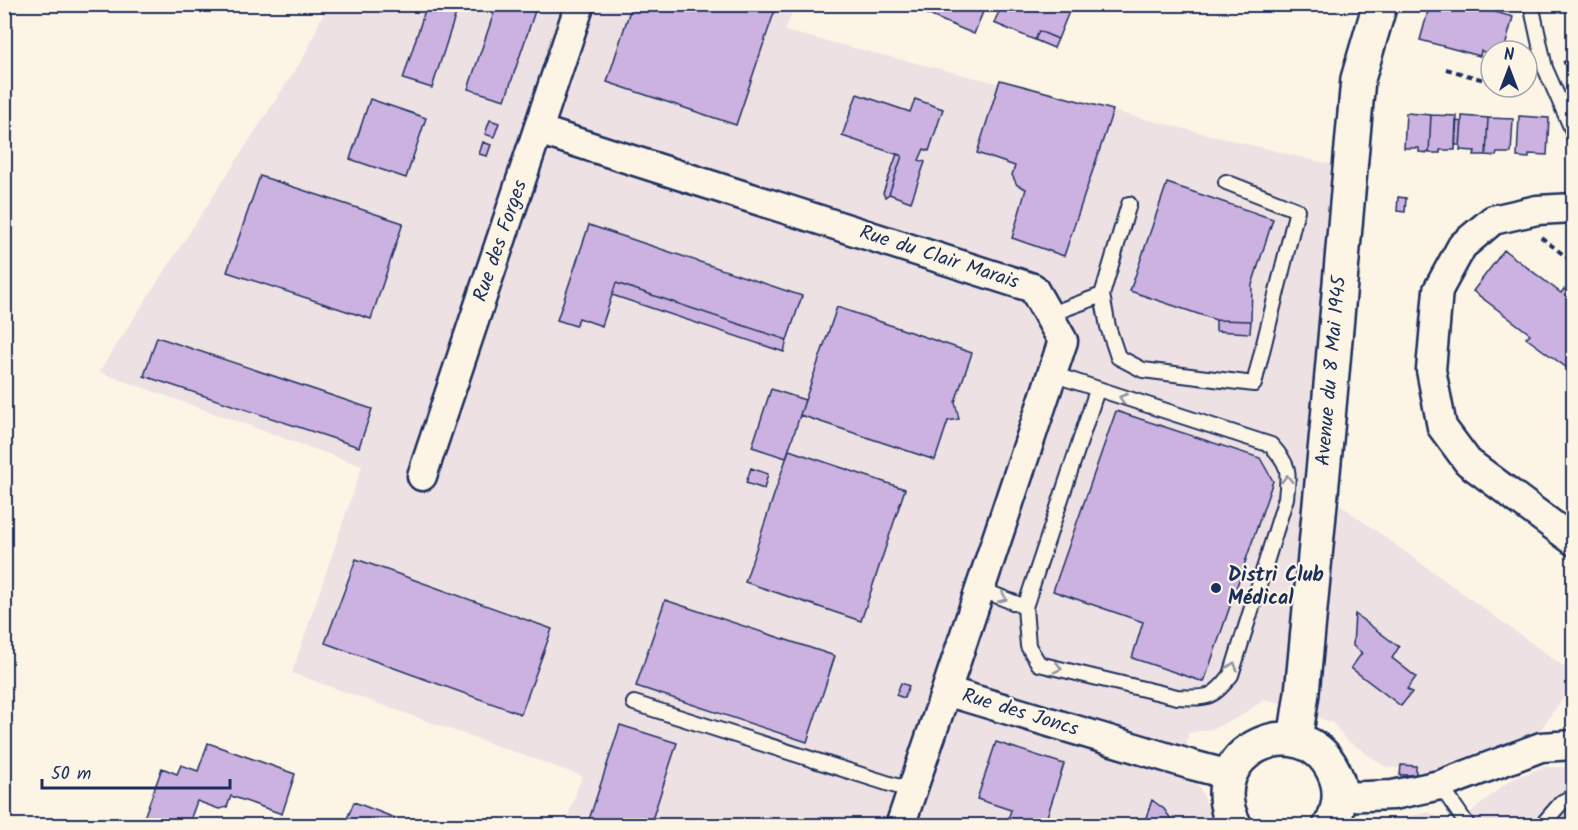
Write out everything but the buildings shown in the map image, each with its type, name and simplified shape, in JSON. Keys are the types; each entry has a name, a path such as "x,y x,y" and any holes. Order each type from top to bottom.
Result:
{"main road":[{"name":"Avenue du 8 Mai 1945","path":"1295,740 1302,693 1326,442 1358,79 1380,4"},
{"path":"1235,825 1229,815 1226,800 1226,785 1230,775 1240,758 1252,747 1266,741 1280,739 1295,740 1309,745 1330,765 1337,779 1334,812"}],"street":[{"name":"Rue des Forges","path":"422,477 580,4"},
{"name":"Rue du Clair Marais","path":"538,130 1033,288 1063,341 946,691"},
{"path":"1574,208 1537,210 1493,220 1462,246 1438,290 1431,370 1442,427 1468,462 1574,542"},
{"name":"Rue des Joncs","path":"900,825 946,691 1230,775"},
{"path":"1334,812 1393,795 1440,785 1541,747 1574,745"}],"lane":[{"path":"1532,4 1545,68 1574,134"},
{"path":"1129,204 1102,295 1108,327 1118,357 1143,370 1254,384 1297,210 1226,182"},
{"path":"1048,315 1102,295"},
{"path":"1052,374 1271,445 1285,461 1288,477 1286,498 1231,675 1218,692 1200,698 1177,698 1039,664 1028,646 1025,607 1097,390"},
{"path":"980,589 1025,607"},
{"path":"634,703 912,791"},
{"path":"1440,785 1468,825"},
{"path":"1541,825 1562,802 1574,798"}],"path":[{"path":"1446,69 1479,79"}],"shaded area":[{"path":"327,5 795,5 785,31 1333,165 1303,478 1573,673 1573,684 1539,732 1429,772 1386,767 1345,739 1333,723 1278,702 1264,700 1239,717 1212,729 1188,733 1184,780 1200,787 1214,825 565,825 582,776 292,673 362,466 99,372 306,53"},
{"path":"1543,767 1573,767 1573,825 1454,826 1510,780"},
{"path":"1429,812 1450,825 1380,825 1386,821"}],"place":[{"name":"Distri Club Médical","path":"1216,588"}]}
